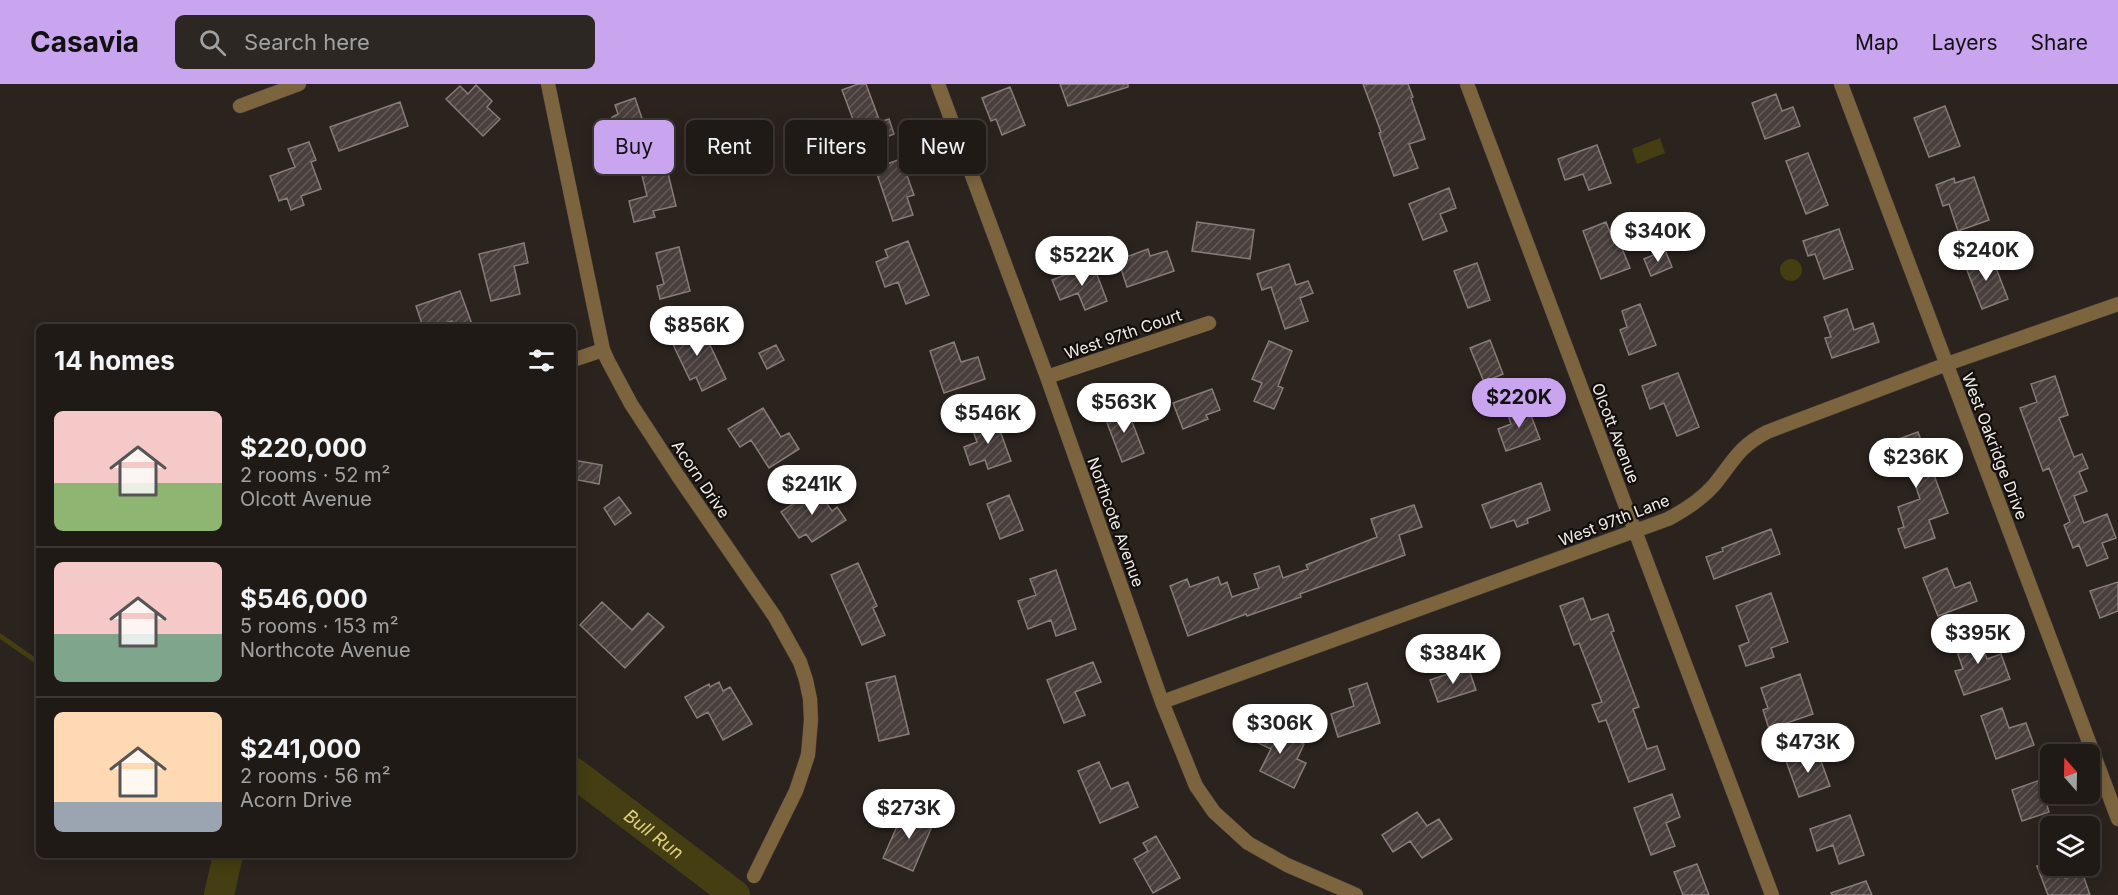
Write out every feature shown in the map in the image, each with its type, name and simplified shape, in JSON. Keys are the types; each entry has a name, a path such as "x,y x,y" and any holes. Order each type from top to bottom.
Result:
{"street":[{"path":"240,106 299,84"},
{"name":"Acorn Drive","path":"548,84 603,350 613,374 775,617 800,662 806,680 811,720 811,738 806,763 796,791 754,876"},
{"name":"Northcote Avenue","path":"938,84 1047,377 1162,702 1196,786 1225,824 1261,851 1356,895"},
{"name":"Olcott Avenue","path":"1467,84 1772,895"},
{"name":"West Oakridge Drive","path":"1841,84 2118,819"},
{"name":"West 97th Lane","path":"1162,702 1668,519 1694,504 1713,486 1737,454 1753,439 1780,426 2118,304"},
{"name":"West 97th Court","path":"1047,377 1209,323"},
{"path":"576,359 603,350"}],"shaded area":[{"path":"1660,138 1665,153 1637,164 1632,149"},
{"path":"1791,259 1799,262 1802,270 1799,278 1791,281 1783,278 1780,270 1783,262"}],"building":[{"path":"858,84 866,84 879,120 853,120 842,90"},
{"path":"1060,84 1128,84 1128,87 1068,106"},
{"path":"1363,84 1408,84 1425,139 1409,144 1418,168 1394,176"},
{"path":"476,85 492,101 487,107 500,119 483,136 446,99 460,86 468,94"},
{"path":"1010,87 1025,125 1002,135 996,119 991,121 982,98"},
{"path":"1776,94 1782,111 1793,107 1800,126 1765,139 1752,103"},
{"path":"635,98 643,120 613,120 612,117 618,114 615,105"},
{"path":"400,102 408,126 339,151 330,127"},
{"path":"1945,106 1960,146 1929,157 1914,118"},
{"path":"889,119 894,134 887,137 886,120"},
{"path":"309,142 316,160 311,162 321,189 301,196 304,205 291,210 287,198 279,201 270,176 295,167 288,149"},
{"path":"1597,145 1611,183 1589,190 1583,174 1565,180 1558,159"},
{"path":"1808,153 1828,205 1806,214 1786,161"},
{"path":"899,160 899,174 906,174 914,195 907,197 913,215 893,221 877,174 887,174 887,164"},
{"path":"642,174 668,174 676,206 653,211 655,217 634,222 629,201 647,196"},
{"path":"1974,177 1989,220 1958,231 1949,204 1943,206 1936,185 1954,178 1955,183"},
{"path":"1449,188 1456,208 1440,214 1447,231 1423,240 1409,204"},
{"path":"1197,222 1254,230 1250,259 1192,251"},
{"path":"1606,222 1614,243 1619,241 1630,268 1601,279 1583,231"},
{"path":"1839,229 1853,269 1824,279 1815,254 1808,256 1803,241"},
{"path":"908,241 929,295 906,304 898,282 885,287 876,262 888,257 885,250"},
{"path":"524,243 528,263 514,266 520,294 491,301 479,254"},
{"path":"679,247 690,291 660,299 657,286 664,284 656,253"},
{"path":"1148,249 1150,256 1167,251 1174,271 1127,287 1118,260"},
{"path":"1665,250 1672,267 1651,276 1644,259"},
{"path":"1991,255 2008,299 1982,309 1965,265"},
{"path":"1477,263 1490,300 1468,308 1454,271"},
{"path":"1093,264 1107,301 1085,310 1078,293 1060,300 1052,280"},
{"path":"1289,264 1296,285 1308,281 1313,293 1300,298 1308,321 1285,329 1271,287 1262,290 1257,274"},
{"path":"460,291 472,324 453,324 452,321 443,324 422,324 416,306"},
{"path":"1640,304 1656,345 1629,355 1620,330 1627,327 1622,311"},
{"path":"1847,309 1854,330 1873,323 1879,342 1832,358 1825,338 1831,337 1824,317"},
{"path":"692,322 703,346 709,343 726,379 702,391 696,377 690,380 668,334"},
{"path":"1490,340 1503,374 1484,382 1470,348"},
{"path":"1269,341 1292,351 1278,386 1283,388 1274,409 1254,401 1262,383 1252,379"},
{"path":"954,342 961,362 978,357 985,379 944,393 930,351"},
{"path":"776,345 784,360 767,369 759,353"},
{"path":"1678,373 1699,427 1677,436 1664,403 1650,409 1642,386"},
{"path":"2055,376 2068,415 2059,418 2074,457 2082,454 2088,468 2079,472 2087,491 2074,496 2084,523 2107,514 2116,538 2102,543 2108,558 2087,566 2079,545 2073,548 2064,525 2070,522 2049,468 2043,471 2020,408 2037,402 2031,384"},
{"path":"1212,389 1220,410 1206,415 1208,419 1183,429 1173,403"},
{"path":"1527,405 1540,439 1506,451 1498,429 1511,424 1507,412"},
{"path":"1126,406 1144,453 1122,462 1104,415"},
{"path":"763,408 781,437 789,433 799,449 769,468 751,440 740,447 728,429"},
{"path":"995,417 1011,461 988,469 985,460 970,465 964,447 977,442 971,425"},
{"path":"1918,432 1948,513 1929,520 1935,538 1905,548 1898,529 1904,527 1898,507 1920,499 1908,463 1887,470 1879,446"},
{"path":"576,461 602,465 599,484 576,480"},
{"path":"1541,483 1550,510 1527,519 1528,523 1517,527 1514,520 1491,528 1482,505"},
{"path":"816,488 832,511 837,507 846,520 812,542 806,534 799,538 781,512"},
{"path":"1009,495 1023,530 1000,539 987,504"},
{"path":"619,497 631,513 615,525 604,508"},
{"path":"1414,505 1422,527 1399,535 1405,555 1300,594 1301,597 1247,616 1246,614 1188,636 1170,586 1187,579 1190,587 1218,577 1221,585 1227,582 1232,597 1259,588 1254,574 1279,566 1283,578 1308,569 1306,565 1377,537 1371,519"},
{"path":"1771,529 1780,554 1714,579 1706,557 1723,551 1722,548"},
{"path":"858,563 877,606 873,608 885,635 862,645 831,575"},
{"path":"1947,568 1955,588 1970,582 1977,601 1938,616 1923,578"},
{"path":"1056,570 1076,629 1056,636 1051,620 1028,629 1018,601 1036,595 1030,579"},
{"path":"2118,582 2118,611 2100,618 2090,591"},
{"path":"1771,593 1788,642 1771,648 1774,657 1746,666 1739,646 1749,642 1736,606"},
{"path":"1583,598 1591,620 1608,614 1614,631 1611,632 1639,707 1633,709 1647,749 1657,746 1665,769 1629,782 1606,720 1599,722 1592,705 1602,702 1579,643 1574,645 1560,606"},
{"path":"602,602 632,630 648,613 664,627 625,668 580,625"},
{"path":"1977,632 1987,659 2001,654 2010,679 1964,695 1955,671 1963,669 1953,640"},
{"path":"1093,662 1101,682 1075,692 1085,715 1064,723 1047,680"},
{"path":"1468,667 1476,690 1438,702 1430,680"},
{"path":"1800,674 1813,714 1769,729 1763,710 1768,708 1761,688"},
{"path":"895,676 909,734 879,741 866,683"},
{"path":"719,682 723,691 730,687 752,724 723,740 708,712 697,718 685,697 709,684 710,687"},
{"path":"1367,683 1380,723 1338,737 1331,714 1354,706 1349,689"},
{"path":"2002,708 2009,728 2026,723 2034,745 1996,759 1981,716"},
{"path":"1260,722 1304,744 1297,759 1306,763 1294,788 1260,771 1271,749 1252,740"},
{"path":"1817,750 1830,786 1799,797 1786,761"},
{"path":"1099,762 1111,789 1128,782 1138,807 1100,823 1078,771"},
{"path":"2040,780 2040,804 2047,804 2049,812 2022,821 2012,790"},
{"path":"1672,794 1680,817 1666,823 1675,846 1651,855 1634,808"},
{"path":"913,808 927,814 924,820 933,824 913,871 883,858 902,815 908,818"},
{"path":"1417,812 1427,826 1439,819 1452,839 1422,858 1410,841 1393,852 1382,835"},
{"path":"1850,815 1864,855 1839,864 1833,845 1817,851 1810,829"},
{"path":"1156,836 1180,878 1153,893 1134,859 1148,851 1143,843"},
{"path":"1697,864 1709,895 1683,895 1674,872"},
{"path":"2041,876 2064,876 2065,878 2083,876 2090,895 2048,895"},
{"path":"1866,881 1872,895 1832,895 1831,893"}],"waterway":[{"name":"Bull Run","path":"0,636 36,661"},
{"name":"Bull Run","path":"576,774 735,895"},
{"name":"Bull Run","path":"219,895 227,858"}]}
